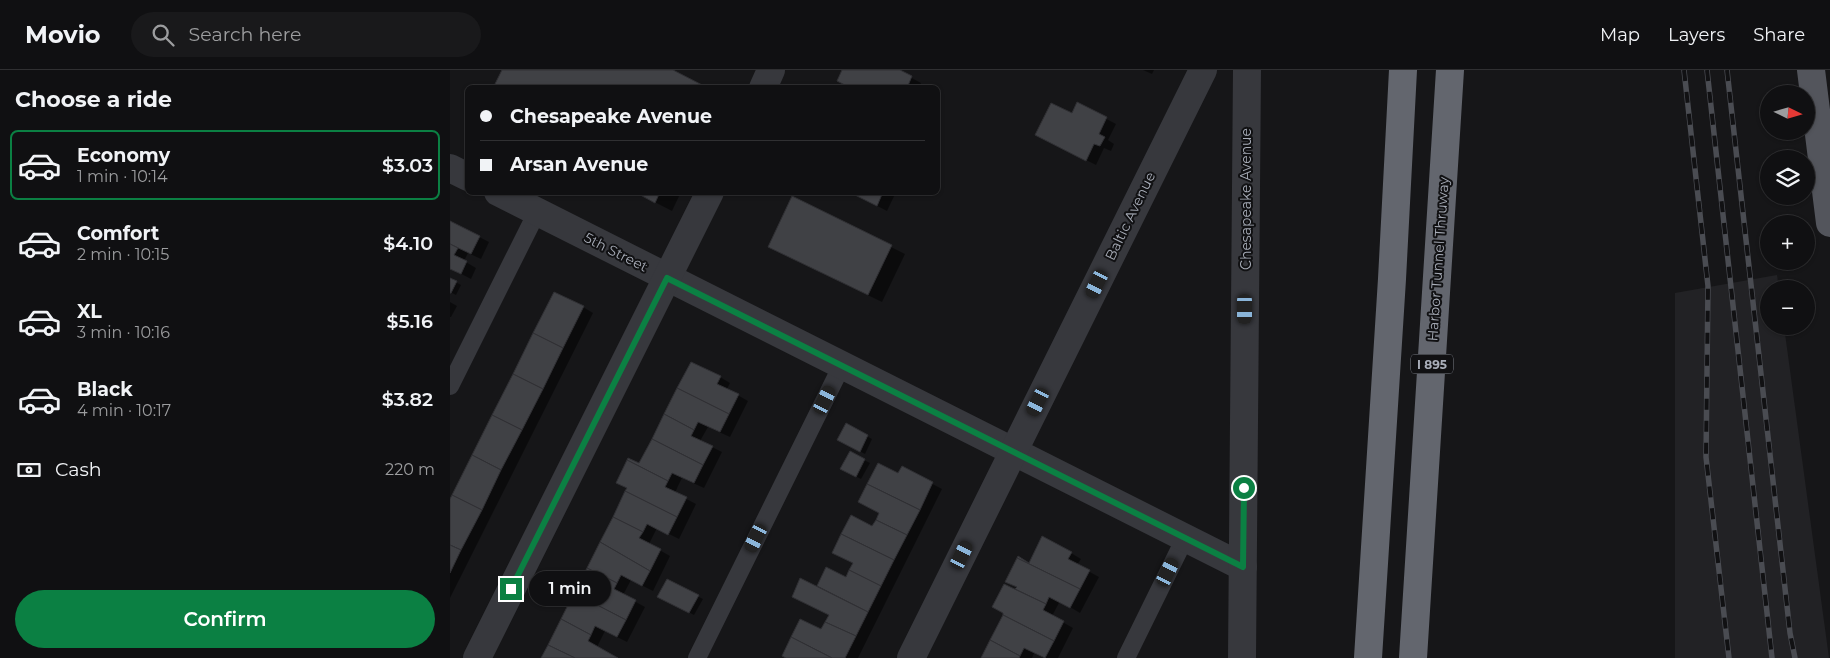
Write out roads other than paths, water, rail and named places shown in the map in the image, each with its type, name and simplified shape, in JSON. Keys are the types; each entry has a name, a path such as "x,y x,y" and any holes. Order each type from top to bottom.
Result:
{"highway":[{"path":"1368,658 1393,269 1403,70"},
{"name":"Harbor Tunnel Thruway","path":"1413,658 1450,70"}],"main road":[{"path":"1811,70 1830,223"}],"street":[{"path":"764,85 771,70"},
{"name":"Baltic Avenue","path":"911,658 1203,70"},
{"name":"Chesapeake Avenue","path":"1242,658 1247,70"},
{"path":"450,168 465,176"},
{"name":"5th Street","path":"504,195 1243,567"},
{"path":"477,658 708,195"}],"lane":[{"path":"450,386 537,212"},
{"path":"697,658 842,366"},
{"path":"1126,658 1185,538"}],"railway":[{"path":"1684,70 1708,286 1706,457 1729,658"},
{"path":"1707,70 1772,658"},
{"path":"1727,70 1790,633 1795,658"}]}
